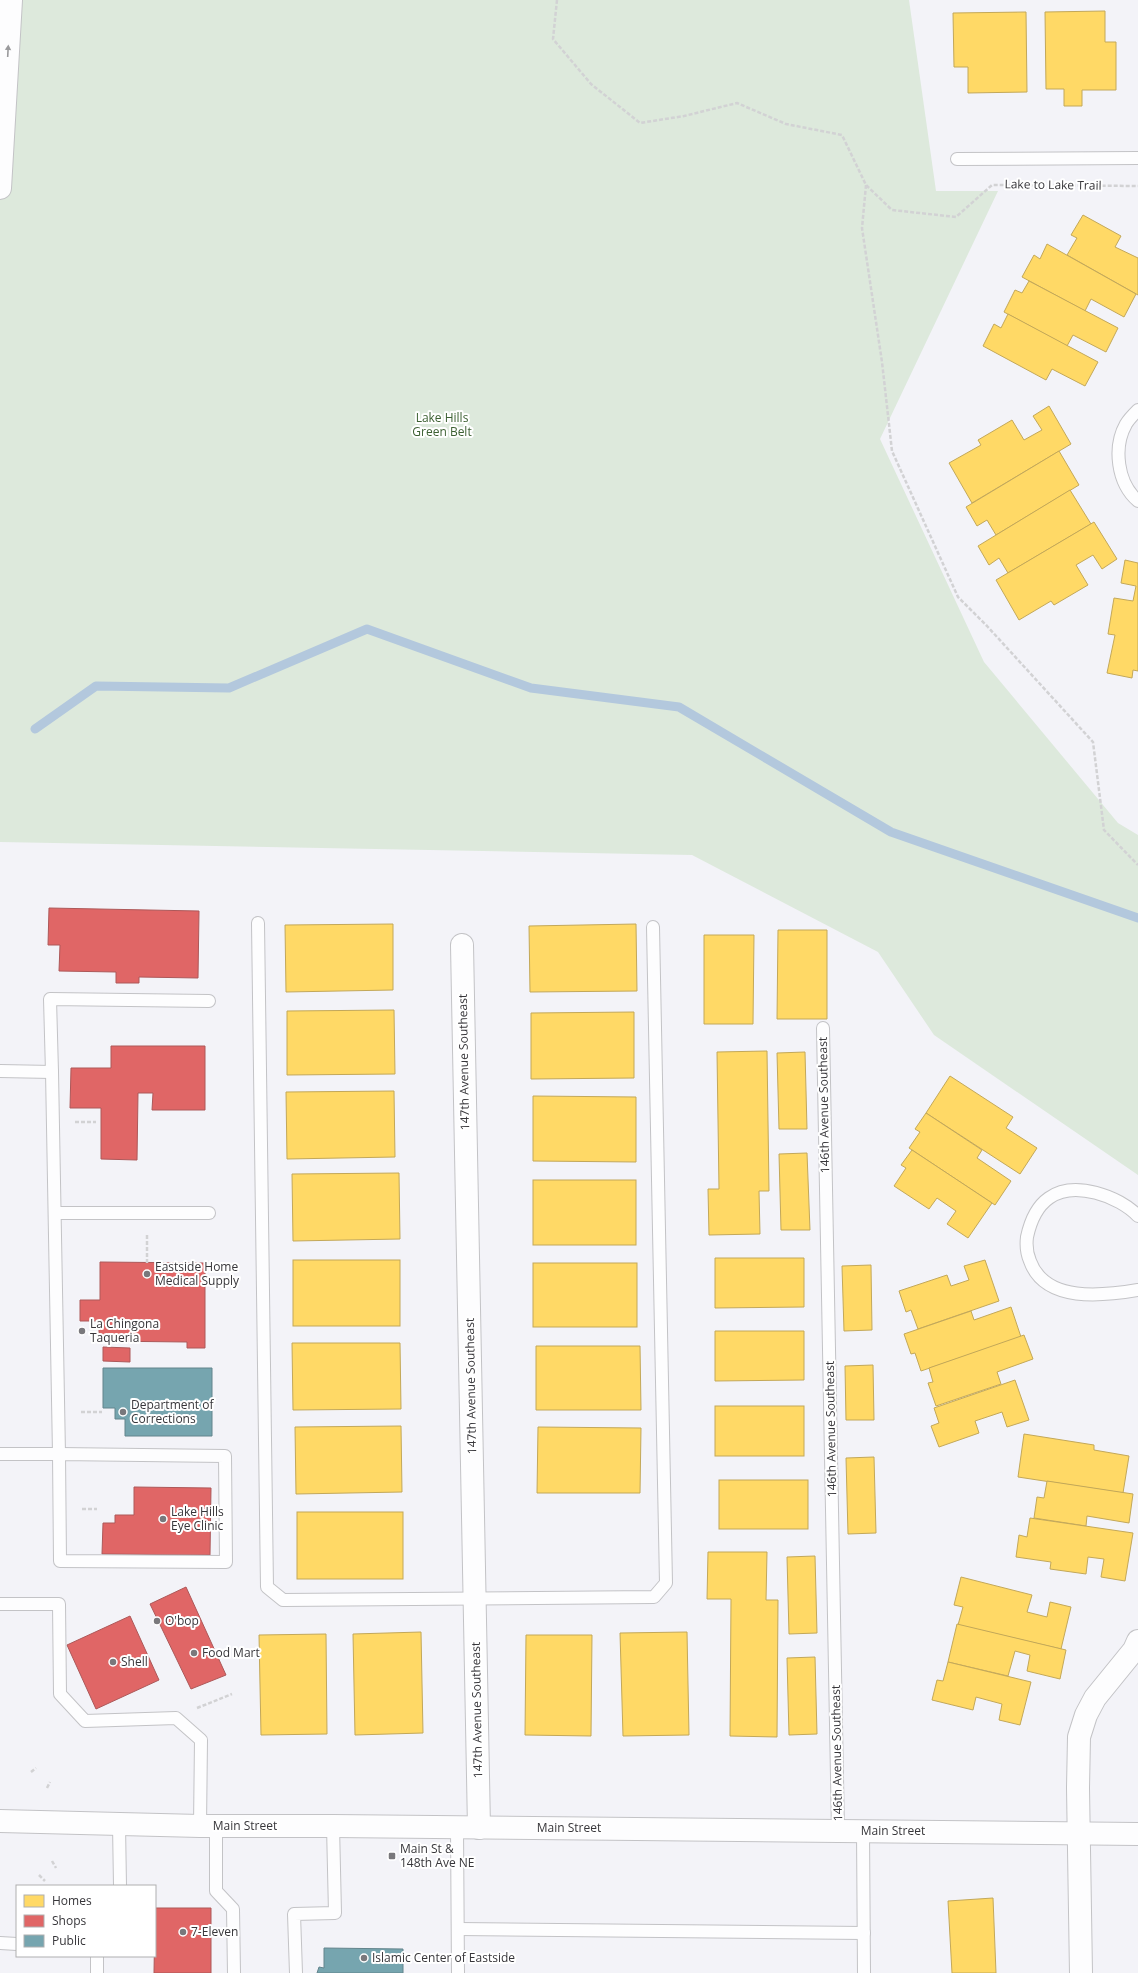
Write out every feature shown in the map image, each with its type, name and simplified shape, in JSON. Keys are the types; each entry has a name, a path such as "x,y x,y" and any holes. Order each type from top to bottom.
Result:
{"street":[{"path":"0,188 11,0"},
{"name":"147th Avenue Southeast","path":"462,945 479,1828"},
{"path":"1081,1973 1078,1788 1079,1737 1086,1715 1096,1698 1134,1650 1138,1641"},
{"name":"Main Street","path":"0,1822 208,1826 1138,1834"}],"lane":[{"path":"957,159 1138,158"},
{"path":"1138,410 1126,424 1119,444 1118,464 1124,483 1138,501"},
{"path":"258,923 267,1587 282,1600 654,1597 666,1583 653,927"},
{"path":"0,1454 59,1454 225,1456 226,1562 60,1561 59,1454 55,1213 50,999 209,1001"},
{"name":"146th Avenue Southeast","path":"823,1028 838,1831"},
{"path":"0,1071 52,1072"},
{"path":"1138,1216 1120,1202 1103,1194 1084,1190 1064,1192 1049,1198 1037,1210 1030,1224 1027,1240 1028,1255 1033,1268 1042,1280 1053,1288 1086,1294 1113,1294 1138,1290"},
{"path":"55,1213 209,1213"},
{"path":"0,1604 59,1604 60,1694 85,1721 176,1718 201,1740 208,1826 216,1891 233,1909 234,1973"},
{"path":"119,1824 120,1885"},
{"path":"296,1973 294,1914 335,1913 333,1826"},
{"path":"457,1828 458,1973"},
{"path":"863,1831 864,1973"},
{"path":"458,1929 864,1932"},
{"path":"0,1943 16,1944"},
{"path":"97,1957 97,1973"}],"path":[{"name":"Lake to Lake Trail","path":"557,0 553,39 591,84 640,123 684,116 737,103 786,124 842,134 866,185 892,210 956,217 992,185 1138,186"},
{"path":"866,185 862,228 882,362 892,451 958,597 987,626 1093,742 1104,830 1138,865"},
{"path":"67,1122 96,1122"},
{"path":"147,1230 147,1263"},
{"path":"74,1412 102,1412"},
{"path":"78,1509 97,1509"},
{"path":"195,1709 232,1694"},
{"path":"30,1772 36,1768"},
{"path":"47,1788 50,1782"},
{"path":"52,1861 56,1868"},
{"path":"39,1875 45,1881"}],"green space":[{"name":"Lake Hills Green Belt","path":"0,0 909,0 936,191 998,191 880,439 984,662 1118,823 1138,835 1138,1175 934,1035 878,952 692,855 0,842"}],"building: Homes":[{"path":"1105,11 1105,42 1116,42 1116,90 1082,90 1082,106 1064,106 1064,89 1046,89 1045,12"},
{"path":"1026,12 1027,92 968,93 968,67 954,67 953,13"},
{"path":"1083,215 1121,236 1115,247 1138,258 1138,295 1067,255 1077,238 1071,235"},
{"path":"1047,244 1136,294 1124,317 1091,299 1085,311 1022,277 1034,255 1040,259"},
{"path":"1029,281 1118,328 1106,352 1073,335 1067,346 1004,312 1015,290 1022,293"},
{"path":"1008,314 1098,362 1085,386 1052,369 1046,380 983,346 994,324 1001,328"},
{"path":"1049,406 1071,444 972,503 949,463 981,445 978,440 1012,420 1024,440 1042,430 1033,416"},
{"path":"1059,451 1079,485 996,535 987,520 977,526 966,507"},
{"path":"1070,490 1091,524 1008,573 999,558 989,565 978,546"},
{"path":"1094,522 1117,559 1102,569 1093,555 1076,565 1088,585 1054,605 1051,601 1019,620 996,580"},
{"path":"1125,560 1138,563 1138,671 1133,670 1132,678 1107,673 1115,635 1108,634 1114,598 1133,601 1136,586 1121,583"},
{"path":"393,924 393,990 286,992 285,925"},
{"path":"636,924 637,991 530,992 529,926"},
{"path":"778,930 827,930 827,1019 777,1019"},
{"path":"704,935 754,935 753,1024 704,1024"},
{"path":"394,1010 395,1074 287,1075 287,1011"},
{"path":"634,1012 634,1078 531,1079 531,1013"},
{"path":"767,1051 769,1191 759,1191 760,1234 709,1235 708,1189 719,1189 717,1052"},
{"path":"805,1052 807,1129 779,1129 777,1053"},
{"path":"950,1076 1013,1117 1006,1128 1037,1148 1020,1174 926,1113"},
{"path":"394,1091 395,1157 287,1159 286,1092"},
{"path":"533,1096 636,1097 636,1162 533,1161"},
{"path":"926,1113 982,1150 977,1158 1011,1181 995,1205 909,1148 920,1132 915,1129"},
{"path":"912,1150 992,1203 968,1238 947,1224 956,1211 937,1198 929,1209 894,1186 906,1168 901,1165"},
{"path":"807,1153 810,1230 781,1230 779,1154"},
{"path":"399,1173 400,1239 293,1241 292,1174"},
{"path":"533,1180 636,1180 636,1245 533,1245"},
{"path":"715,1258 804,1258 804,1307 715,1308"},
{"path":"293,1260 400,1260 400,1326 293,1326"},
{"path":"985,1260 999,1301 918,1329 911,1310 906,1312 899,1291 947,1275 951,1286 969,1280 964,1266"},
{"path":"533,1263 637,1263 637,1327 533,1327"},
{"path":"871,1265 872,1330 844,1331 842,1266"},
{"path":"1011,1307 1021,1337 921,1371 915,1353 911,1354 904,1334 971,1311 974,1320"},
{"path":"715,1331 804,1331 804,1380 715,1381"},
{"path":"1024,1335 1033,1359 997,1372 1001,1384 936,1406 928,1383 933,1382 929,1368"},
{"path":"292,1343 400,1343 401,1409 293,1410"},
{"path":"536,1346 640,1346 641,1410 536,1410"},
{"path":"873,1365 874,1420 846,1420 845,1366"},
{"path":"1015,1380 1029,1420 1007,1427 1002,1412 975,1421 979,1433 939,1447 931,1426 939,1423 934,1408"},
{"path":"715,1406 804,1406 804,1456 715,1456"},
{"path":"401,1426 402,1492 296,1494 295,1427"},
{"path":"538,1427 641,1428 640,1493 537,1493"},
{"path":"1024,1434 1094,1445 1094,1450 1129,1456 1123,1493 1018,1477"},
{"path":"874,1457 876,1533 848,1534 846,1458"},
{"path":"719,1480 808,1480 808,1529 719,1529"},
{"path":"1047,1481 1133,1494 1129,1523 1087,1516 1086,1526 1034,1518 1037,1497 1044,1498"},
{"path":"297,1512 403,1512 403,1579 297,1579"},
{"path":"1030,1518 1133,1533 1125,1581 1101,1577 1104,1559 1088,1557 1086,1574 1050,1569 1051,1562 1016,1557 1019,1535 1027,1537"},
{"path":"708,1552 767,1552 766,1600 778,1600 777,1737 730,1736 731,1599 707,1599"},
{"path":"815,1556 817,1633 789,1634 787,1557"},
{"path":"961,1577 1032,1595 1027,1612 1047,1617 1050,1602 1071,1607 1061,1649 958,1625 963,1607 954,1605"},
{"path":"957,1624 1066,1650 1060,1679 1027,1671 1030,1655 1015,1651 1008,1676 948,1662"},
{"path":"421,1632 423,1733 355,1735 353,1634"},
{"path":"687,1632 689,1735 623,1736 620,1633"},
{"path":"326,1634 327,1734 261,1735 259,1635"},
{"path":"526,1635 592,1635 591,1736 525,1735"},
{"path":"815,1657 817,1734 789,1735 787,1658"},
{"path":"948,1662 1031,1682 1020,1725 999,1720 1002,1704 976,1697 973,1710 932,1700 937,1680 943,1681"},
{"path":"993,1898 996,1973 952,1973 948,1901"}],"building: Shops":[{"path":"49,908 199,911 198,978 139,977 139,983 116,983 116,972 59,971 60,945 48,945"},
{"path":"111,1046 205,1046 205,1110 152,1110 153,1093 138,1093 137,1160 101,1159 101,1108 70,1108 71,1068 111,1068"},
{"path":"100,1262 205,1263 205,1348 187,1348 187,1342 99,1341 99,1321 80,1321 80,1300 100,1300"},
{"path":"103,1347 130,1348 130,1362 103,1361"},
{"name":"Lake Hills Eye Clinic","path":"134,1487 211,1488 210,1555 102,1554 103,1523 115,1523 115,1515 134,1515"},
{"path":"186,1587 226,1675 191,1689 150,1604"},
{"name":"Shell","path":"130,1616 159,1680 96,1709 67,1645"},
{"name":"7-Eleven","path":"156,1908 211,1908 211,1973 154,1973 154,1957 156,1957"}],"building: Public":[{"path":"103,1368 212,1368 212,1436 125,1436 125,1419 115,1419 115,1408 103,1408"},
{"name":"Islamic Center of Eastside","path":"324,1948 403,1949 403,1973 317,1973 319,1967 324,1968"}],"waterway":[{"path":"35,729 96,686 229,688 367,629 531,688 679,707 891,832 1138,918"}],"place":[{"name":"Eastside Home Medical Supply","path":"147,1274"},
{"name":"La Chingona Taqueria","path":"82,1331"},
{"name":"Department of Corrections","path":"123,1412"},
{"name":"Lake Hills Eye Clinic","path":"163,1519"},
{"name":"O'bop","path":"157,1621"},
{"name":"Food Mart","path":"194,1653"},
{"name":"Shell","path":"113,1662"},
{"name":"Main St & 148th Ave NE","path":"392,1856"},
{"name":"7-Eleven","path":"183,1932"},
{"name":"Islamic Center of Eastside","path":"364,1958"}]}
